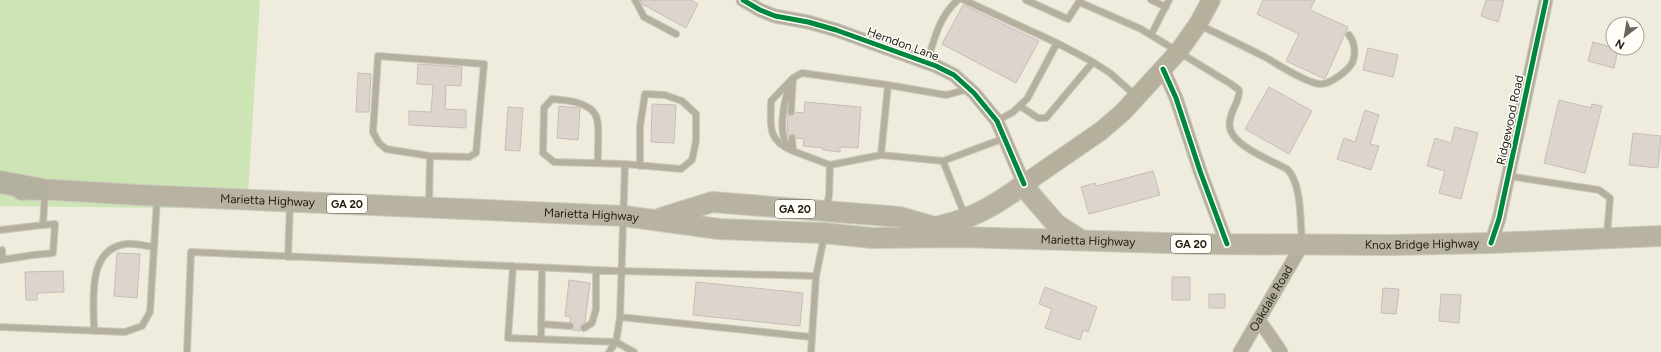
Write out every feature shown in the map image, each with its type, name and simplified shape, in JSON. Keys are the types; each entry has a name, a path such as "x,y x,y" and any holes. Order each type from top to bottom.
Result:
{"highway":[{"name":"GA 20","path":"0,182 42,189"}],"main road":[{"name":"Marietta Highway","path":"873,238 949,225 974,216 1006,198 1101,131 1123,112 1179,52 1198,24 1211,0"},
{"path":"1024,184 1031,195 1056,224 1079,239"},
{"name":"Marietta Highway","path":"0,193 42,189 624,216 719,229 873,238 963,237 1302,245"},
{"name":"Marietta Highway","path":"656,220 712,202 900,217 935,227"},
{"name":"Knox Bridge Highway","path":"1302,245 1491,243 1661,236"}],"street":[{"name":"Herndon Lane","path":"743,0 760,10 775,16 808,22 836,30 927,63 954,76 974,93 997,121 1024,184"},
{"name":"Ridgewood Road","path":"1491,243 1499,219 1546,0"},
{"path":"1163,69 1176,98 1200,171 1227,244"},
{"name":"Oakdale Road","path":"1240,352 1302,245"},
{"path":"1258,320 1280,351"}],"lane":[{"path":"635,0 644,17 676,34"},
{"path":"927,63 938,27 958,0"},
{"path":"964,0 1057,43 1093,62 1110,73 1137,97"},
{"path":"1026,0 1068,19 1077,1 1151,35 1239,90 1238,99 1231,116 1230,127 1233,135 1244,146 1287,170 1293,175 1297,186 1302,245"},
{"path":"1151,0 1166,7"},
{"path":"1151,35 1169,0"},
{"path":"1198,24 1246,47 1294,74 1319,84 1331,82 1352,63 1356,50 1349,35"},
{"path":"997,121 1020,106 1027,99 1057,43"},
{"path":"378,56 484,64 476,153 469,157 430,156 386,149 379,143 373,132 378,56"},
{"path":"1020,106 1038,118 1046,118 1093,62"},
{"path":"969,89 946,95 802,73 793,78 771,101 772,130 781,146 830,165 881,155 944,161 1005,138"},
{"path":"791,112 793,78"},
{"path":"793,78 786,95 783,112 783,137 785,144 793,151"},
{"path":"881,155 888,85"},
{"path":"598,163 597,119 589,108 573,101 552,99 544,108 543,153 554,162 625,164 640,166 681,169 692,160 696,141 696,114 682,101 665,95 645,94 640,126 640,166"},
{"path":"792,138 793,151"},
{"path":"429,208 430,156"},
{"path":"944,161 966,218"},
{"path":"609,352 616,342 620,317 620,271 624,216 625,164"},
{"path":"825,211 829,196 830,165"},
{"path":"1508,176 1599,190 1610,198 1607,238"},
{"path":"42,189 43,225"},
{"path":"0,327 125,332 142,326 150,312 157,195"},
{"path":"288,257 290,201"},
{"path":"1,232 18,232 32,226 55,224 53,253 33,251 18,257 2,259 2,250"},
{"path":"32,226 32,234"},
{"path":"811,352 816,276 825,234"},
{"path":"94,331 93,286 98,264 108,250 126,244 154,247"},
{"path":"18,249 18,257"},
{"path":"187,352 191,252 620,271 816,276"},
{"path":"513,266 508,338 616,342 634,352"},
{"path":"541,339 542,268"},
{"path":"584,328 592,323 596,309 596,270"},
{"path":"620,317 811,337"},
{"path":"541,324 570,326"}],"green space":[{"path":"0,0 260,0 247,209 0,206"}],"building":[{"path":"640,0 691,0 698,4 686,28 642,4"},
{"path":"1263,0 1315,0 1310,10 1348,27 1325,79 1286,61 1299,34 1257,14"},
{"path":"1486,0 1504,0 1498,22 1481,16"},
{"path":"963,5 1039,41 1016,83 942,44"},
{"path":"1593,42 1605,45 1605,56 1617,56 1614,68 1588,61"},
{"path":"1368,48 1398,55 1393,77 1363,70"},
{"path":"418,64 462,67 461,86 446,85 445,109 466,110 466,128 409,125 409,111 431,112 433,85 417,84"},
{"path":"358,73 371,74 369,112 356,112"},
{"path":"1269,87 1312,111 1289,154 1245,129"},
{"path":"1559,100 1591,108 1592,104 1602,106 1585,173 1544,163"},
{"path":"805,102 861,107 858,148 840,147 840,152 823,150 823,148 803,146 804,139 797,138 794,134 788,136 787,115 791,116 795,112 804,113"},
{"path":"652,104 676,105 674,143 651,142"},
{"path":"559,106 580,108 578,140 557,138"},
{"path":"508,107 523,108 520,151 505,150"},
{"path":"1365,110 1379,115 1370,144 1379,146 1371,170 1337,159 1344,138 1355,142"},
{"path":"1455,127 1478,133 1461,199 1439,193 1445,171 1427,166 1435,138 1451,143"},
{"path":"1633,133 1661,136 1658,168 1629,165"},
{"path":"1153,171 1160,195 1089,214 1081,187 1095,183 1096,186"},
{"path":"117,253 140,254 137,298 114,296"},
{"path":"63,271 64,292 37,293 37,300 26,300 25,272"},
{"path":"1172,277 1190,277 1190,300 1172,300"},
{"path":"569,280 590,283 585,322 580,326 580,331 572,330 574,326 570,322 571,317 565,316"},
{"path":"696,282 803,293 800,326 693,315"},
{"path":"1045,287 1097,307 1088,332 1083,330 1080,340 1045,328 1052,309 1039,304"},
{"path":"1383,288 1399,289 1396,314 1381,313"},
{"path":"1209,294 1225,294 1225,308 1209,308"},
{"path":"1441,294 1461,295 1459,323 1439,321"}],"cycle path":[{"path":"743,0 760,10 775,16 808,22 836,30 936,66 954,75 974,93 997,121 1024,184"},
{"path":"1491,243 1499,219 1546,0"},
{"path":"1163,69 1176,98 1200,171 1227,244"}]}
